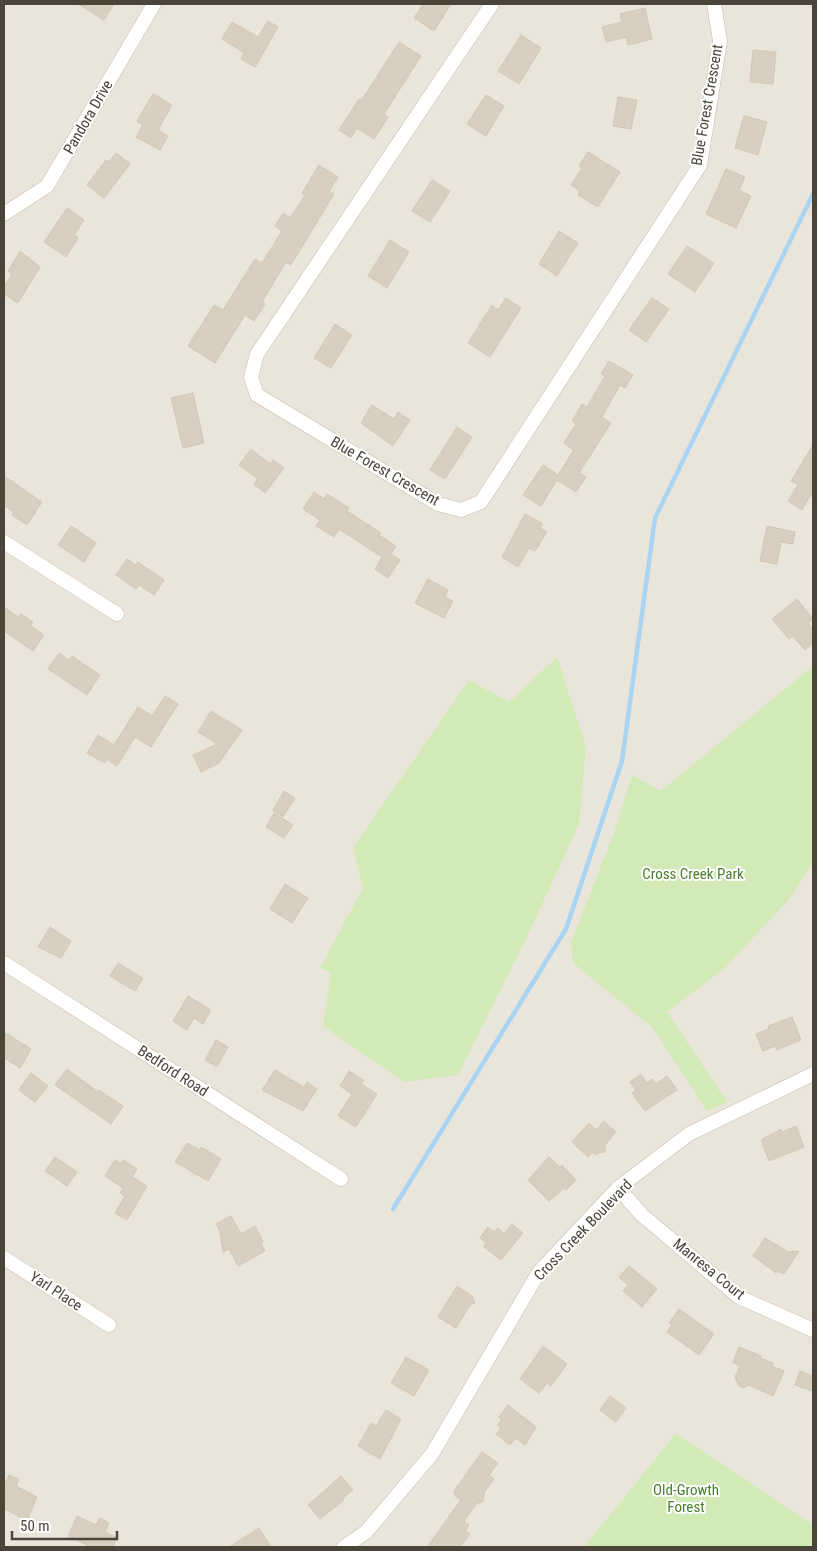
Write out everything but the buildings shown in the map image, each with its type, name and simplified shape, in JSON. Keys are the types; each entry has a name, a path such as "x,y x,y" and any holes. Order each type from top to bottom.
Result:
{"street":[{"name":"Pandora Drive","path":"4,214 47,186 154,4"},
{"name":"Blue Forest Crescent","path":"492,4 257,354 251,376 257,395 438,504 461,510 481,502 700,165 720,41 714,4"},
{"path":"4,542 117,614"},
{"name":"Bedford Road","path":"4,963 341,1179"},
{"name":"Cross Creek Boulevard","path":"344,1547 366,1532 432,1454 539,1272 618,1188 689,1134 813,1074"},
{"name":"Manresa Court","path":"618,1188 642,1215 739,1297 813,1330"},
{"name":"Yarl Place","path":"4,1258 109,1324"}],"shaded area":[{"path":"4,4 813,4 813,1525 676,1433 584,1547 4,1547"}],"green space":[{"path":"557,657 586,747 579,824 525,941 458,1075 404,1082 323,1026 331,973 320,968 363,888 353,848 469,680 509,702"},
{"name":"Cross Creek Park","path":"813,666 813,861 791,897 725,968 667,1012 727,1102 707,1111 653,1028 573,963 571,942 615,830 632,775 661,791"},
{"name":"Old-Growth Forest","path":"676,1433 813,1525 813,1547 584,1547"}],"waterway":[{"path":"393,1209 566,929 622,761 655,518 813,194"}]}
